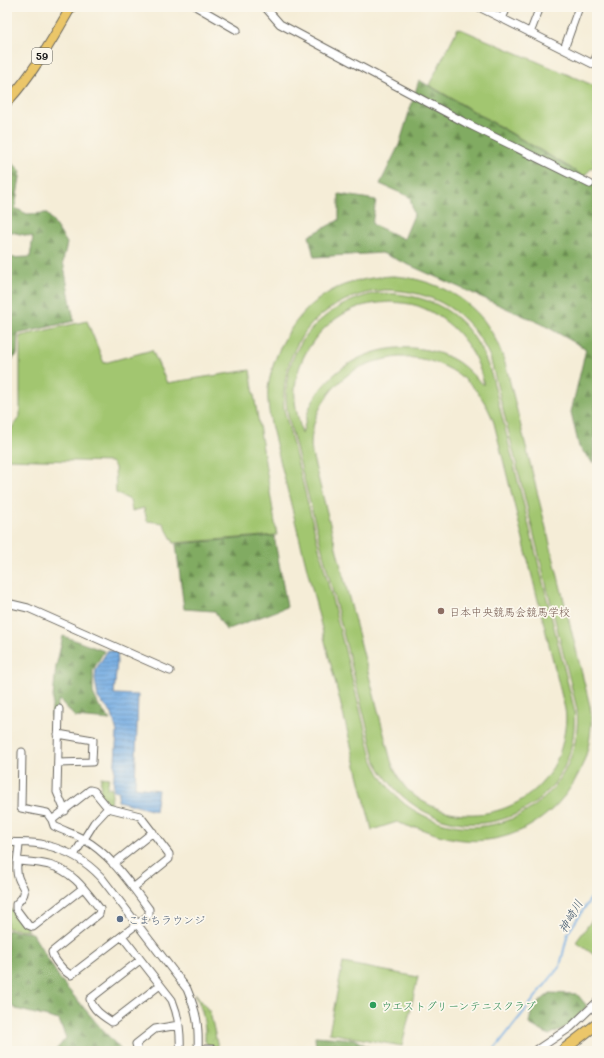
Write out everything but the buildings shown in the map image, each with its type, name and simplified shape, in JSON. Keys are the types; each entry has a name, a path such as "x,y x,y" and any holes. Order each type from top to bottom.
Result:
{"highway":[{"path":"562,1051 597,1024"}],"main road":[{"name":"59","path":"7,102 24,82 41,58 71,7"}],"street":[{"path":"197,7 237,30"},
{"path":"265,7 280,24 466,123 590,184"},
{"path":"479,7 595,65 597,56"},
{"path":"502,19 507,7"},
{"path":"530,33 540,7"},
{"path":"564,49 579,7"},
{"path":"7,603 28,608 170,671"},
{"path":"59,709 57,792 65,811"},
{"path":"58,734 93,740 92,762 58,763"},
{"path":"18,861 49,865 64,871 74,878 100,909 100,914 52,952 53,956 67,974 71,975 149,915 150,909 100,850 84,839 54,826 47,813 21,808 22,752"},
{"path":"52,820 90,790 94,791 108,808 140,816 170,854 169,859 133,888"},
{"path":"74,855 94,823 108,808"},
{"path":"113,864 153,832"},
{"path":"7,842 44,844 74,855 85,862 101,877 187,989 194,1005 199,1024 198,1050 213,1048 216,1051"},
{"path":"19,843 16,872 25,892 24,897 16,904 16,909 28,925 33,927 83,888"},
{"path":"122,936 172,1000 179,1025 180,1051"},
{"path":"140,960 90,999 91,1005 100,1014 112,1022 160,985"},
{"path":"535,1051 571,1027 597,1002"},
{"path":"138,1051 136,1044 155,1029 179,1025"}],"green space":[{"path":"458,28 597,87 597,154 592,160 595,165 581,179 571,168 429,85"},
{"path":"419,80 597,184 597,378 593,463 579,447 571,412 586,349 542,324 382,253 314,257 309,236 339,220 339,194 376,200 372,224 404,239 414,215 410,197 380,184 399,145"},
{"path":"7,158 21,171 15,208 27,214 47,213 67,243 63,261 74,321 18,334 17,355 7,365 7,258 30,257 33,237 7,231"},
{"path":"393,276 406,277 432,284 444,289 467,303 485,322 501,351 590,706 591,730 587,753 578,774 566,794 550,811 531,825 510,835 487,840 460,840 416,827 413,828 397,822 372,830 271,424 268,406 268,388 271,373 282,343 290,329 311,305 323,296 344,285 372,278","holes":["384,290 419,294 434,299 448,307 472,328 490,357 577,709 576,735 570,759 559,780 544,798 525,812 503,822 479,826 453,825 428,818 406,805 391,790 379,773 373,761 284,409 285,386 289,364 297,345 308,328 323,314 341,302 361,294"]},
{"path":"377,293 400,294 420,298 437,305 452,314 465,326 476,341 493,380 574,708 571,749 555,782 531,806 500,820 467,823 433,815 402,795 376,762 288,416 286,393 289,372 295,353 306,336 320,321 337,309 356,299","holes":["391,302 418,306 431,312 452,327 462,337 476,359 484,385 465,367 456,361 432,351 413,348 394,348 376,352 358,359 327,381 312,402 302,434 295,401 295,387 302,360 308,348 326,327 349,311 364,305","399,357 431,361 458,374 469,383 487,408 494,423 566,713 563,740 557,759 547,776 534,791 519,802 482,814 462,814 442,810 432,806 410,792 401,782 396,772 391,761 312,454 311,442 316,417 328,395 336,386 345,377 360,367 377,361"]},
{"path":"87,321 104,363 152,350 167,383 250,370 277,535 174,543 163,523 147,521 144,508 132,511 130,500 116,493 115,467 111,462 7,459 7,435 20,416 20,336"},
{"path":"274,536 287,607 226,630 214,611 184,609 176,544"},
{"path":"63,636 104,651 93,670 93,693 99,706 110,720 75,717 59,699 54,718 51,717 56,667"},
{"path":"101,777 109,778 107,789 111,787 112,797 109,805 100,793"},
{"path":"12,909 29,931 7,928 7,911"},
{"path":"597,913 597,957 576,942"},
{"path":"7,930 32,933 62,982 122,1051 55,1051 66,1038 59,1020 16,1009 7,1002"},
{"name":"ウエストグリーンテニスクラブ","path":"343,963 418,977 402,1046 329,1033"},
{"path":"195,993 210,1012 218,1047 208,1045 205,1041 203,1016"},
{"path":"550,993 577,994 587,1006 570,1025 549,1035 529,1024 532,1008"},
{"path":"315,1036 354,1039 376,1051 316,1051"}],"water":[{"path":"108,650 118,651 114,694 138,695 135,787 158,790 155,811 118,801 119,791 113,790 117,732 112,714 98,698 95,679 96,669"}],"waterway":[{"name":"神崎川","path":"493,1051 560,966 568,933 597,889"}],"place":[{"name":"日本中央競馬会競馬学校","path":"441,611"},
{"name":"こまちラウンジ","path":"120,919"},
{"name":"ウエストグリーンテニスクラブ","path":"373,1005"}]}
